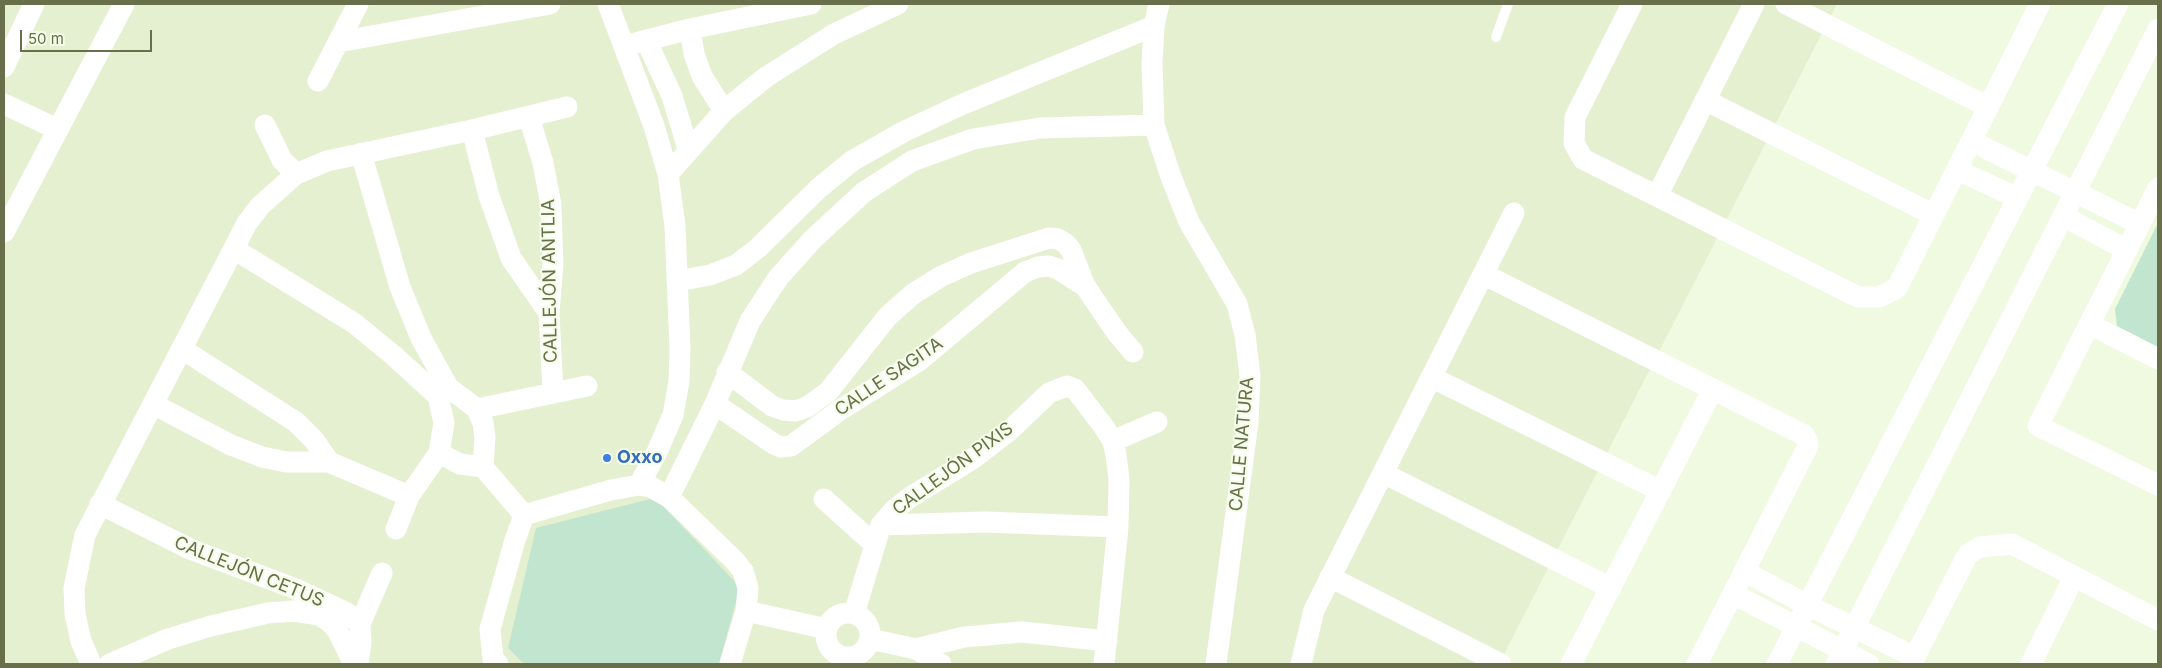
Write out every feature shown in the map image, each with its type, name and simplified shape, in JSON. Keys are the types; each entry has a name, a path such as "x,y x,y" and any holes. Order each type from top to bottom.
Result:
{"street":[{"path":"4,67 34,4"},
{"path":"4,232 124,4"},
{"path":"318,81 358,4"},
{"path":"338,42 550,4"},
{"path":"608,4 654,126 668,174 675,226 680,381 673,415 657,452 639,485"},
{"path":"624,46 690,28 811,4"},
{"path":"668,174 688,149 724,112 766,77 796,56 834,34 898,4"},
{"name":"CALLE NATURA","path":"1158,4 1154,26 1152,90 1154,125 1171,177 1189,222 1237,304 1245,335 1250,375 1248,422 1216,664"},
{"path":"1632,4 1576,117 1574,144 1583,159 1858,298 1878,298 1897,288 2039,4"},
{"path":"1657,196 1754,4"},
{"path":"1786,4 1988,107"},
{"path":"1777,664 2118,4"},
{"path":"677,281 710,275 736,265 758,248 819,188 852,161 903,132 963,104 1154,26"},
{"path":"690,28 694,54 702,76 724,112"},
{"path":"1840,657 2158,28"},
{"path":"646,40 672,96 688,149"},
{"path":"1705,100 1934,215"},
{"path":"4,104 57,129"},
{"path":"91,664 81,641 75,614 74,588 85,535 247,223 260,206 296,174 326,161 472,130 566,107"},
{"name":"CALLEJÓN ANTLIA","path":"529,116 543,163 551,205 553,264 548,314 553,392"},
{"path":"265,125 282,160 296,174"},
{"path":"669,497 714,404 750,321 778,278 813,239 864,192 912,161 973,139 1040,128 1154,125"},
{"path":"472,130 489,196 511,258 548,314"},
{"path":"1971,141 2140,224"},
{"path":"361,153 400,287 443,391 444,423 440,453 409,496 396,529"},
{"path":"1957,170 2018,198"},
{"path":"2158,188 2038,426 2158,485"},
{"path":"1301,664 1314,610 1514,213"},
{"path":"2063,216 2127,250"},
{"path":"727,372 760,398 783,410 795,411 834,401 888,316 913,294 940,277 971,263 1035,242 1058,239 1071,250 1085,286 1117,334 1134,352"},
{"path":"234,249 354,323 443,391 477,409 483,423 485,437 483,467"},
{"path":"1009,250 1025,272"},
{"name":"CALLE SAGITA","path":"714,404 760,437 781,447 792,446 802,440 834,401 920,360 1025,272 1038,267 1049,266 1058,269 1085,286"},
{"path":"1483,274 1804,435 1808,446 1697,664"},
{"path":"2089,324 2158,359"},
{"path":"182,350 296,422 314,440 329,462"},
{"path":"1431,377 1661,491"},
{"path":"477,409 587,386"},
{"name":"CALLEJÓN PIXIS","path":"854,614 877,535 893,511 909,498 974,458 1009,431 1049,393 1059,387 1067,386 1082,396 1112,441 1119,479 1118,527 1104,664"},
{"path":"1572,664 1713,390"},
{"path":"153,404 231,445 262,457 286,462 329,462 409,496"},
{"path":"1112,441 1157,422"},
{"path":"440,453 460,464 483,467 524,515"},
{"path":"1383,473 1611,588"},
{"path":"524,515 611,490 639,485 651,487 669,497 735,560 742,571 748,588 746,611 730,664"},
{"path":"824,499 877,535"},
{"name":"CALLEJÓN CETUS","path":"100,504 190,548 322,608 347,613 360,624"},
{"path":"491,662 490,628 524,515"},
{"name":"CALLEJÓN PIXIS","path":"877,535 985,522 1118,527"},
{"path":"1744,571 1855,628 1913,661 1968,554 1980,547 2012,544 2158,620"},
{"path":"358,664 361,643 360,624 382,572"},
{"path":"2031,664 2074,576"},
{"path":"1330,577 1501,664"},
{"path":"1733,594 1796,627 1840,657 1869,664"},
{"name":"CALLEJÓN CETUS","path":"110,664 168,640 234,619 322,608"},
{"name":"CALLEJÓN CETUS","path":"322,608 337,630 354,664"},
{"path":"746,611 826,629"},
{"path":"854,614 866,624 870,639 863,651 844,661 829,648 826,639 826,629 837,616 854,614"},
{"path":"916,649 964,636 1022,632 1107,641"},
{"path":"870,639 916,649 941,664"}],"lane":[{"path":"1496,36 1508,4"}],"shaded area":[{"path":"4,4 1837,4 1499,664 4,664"},
{"path":"2158,223 2158,347 2117,326 2115,309"},
{"path":"650,499 663,506 740,587 719,664 524,664 508,648 536,528"}],"place":[{"name":"Oxxo","path":"607,458"}]}
